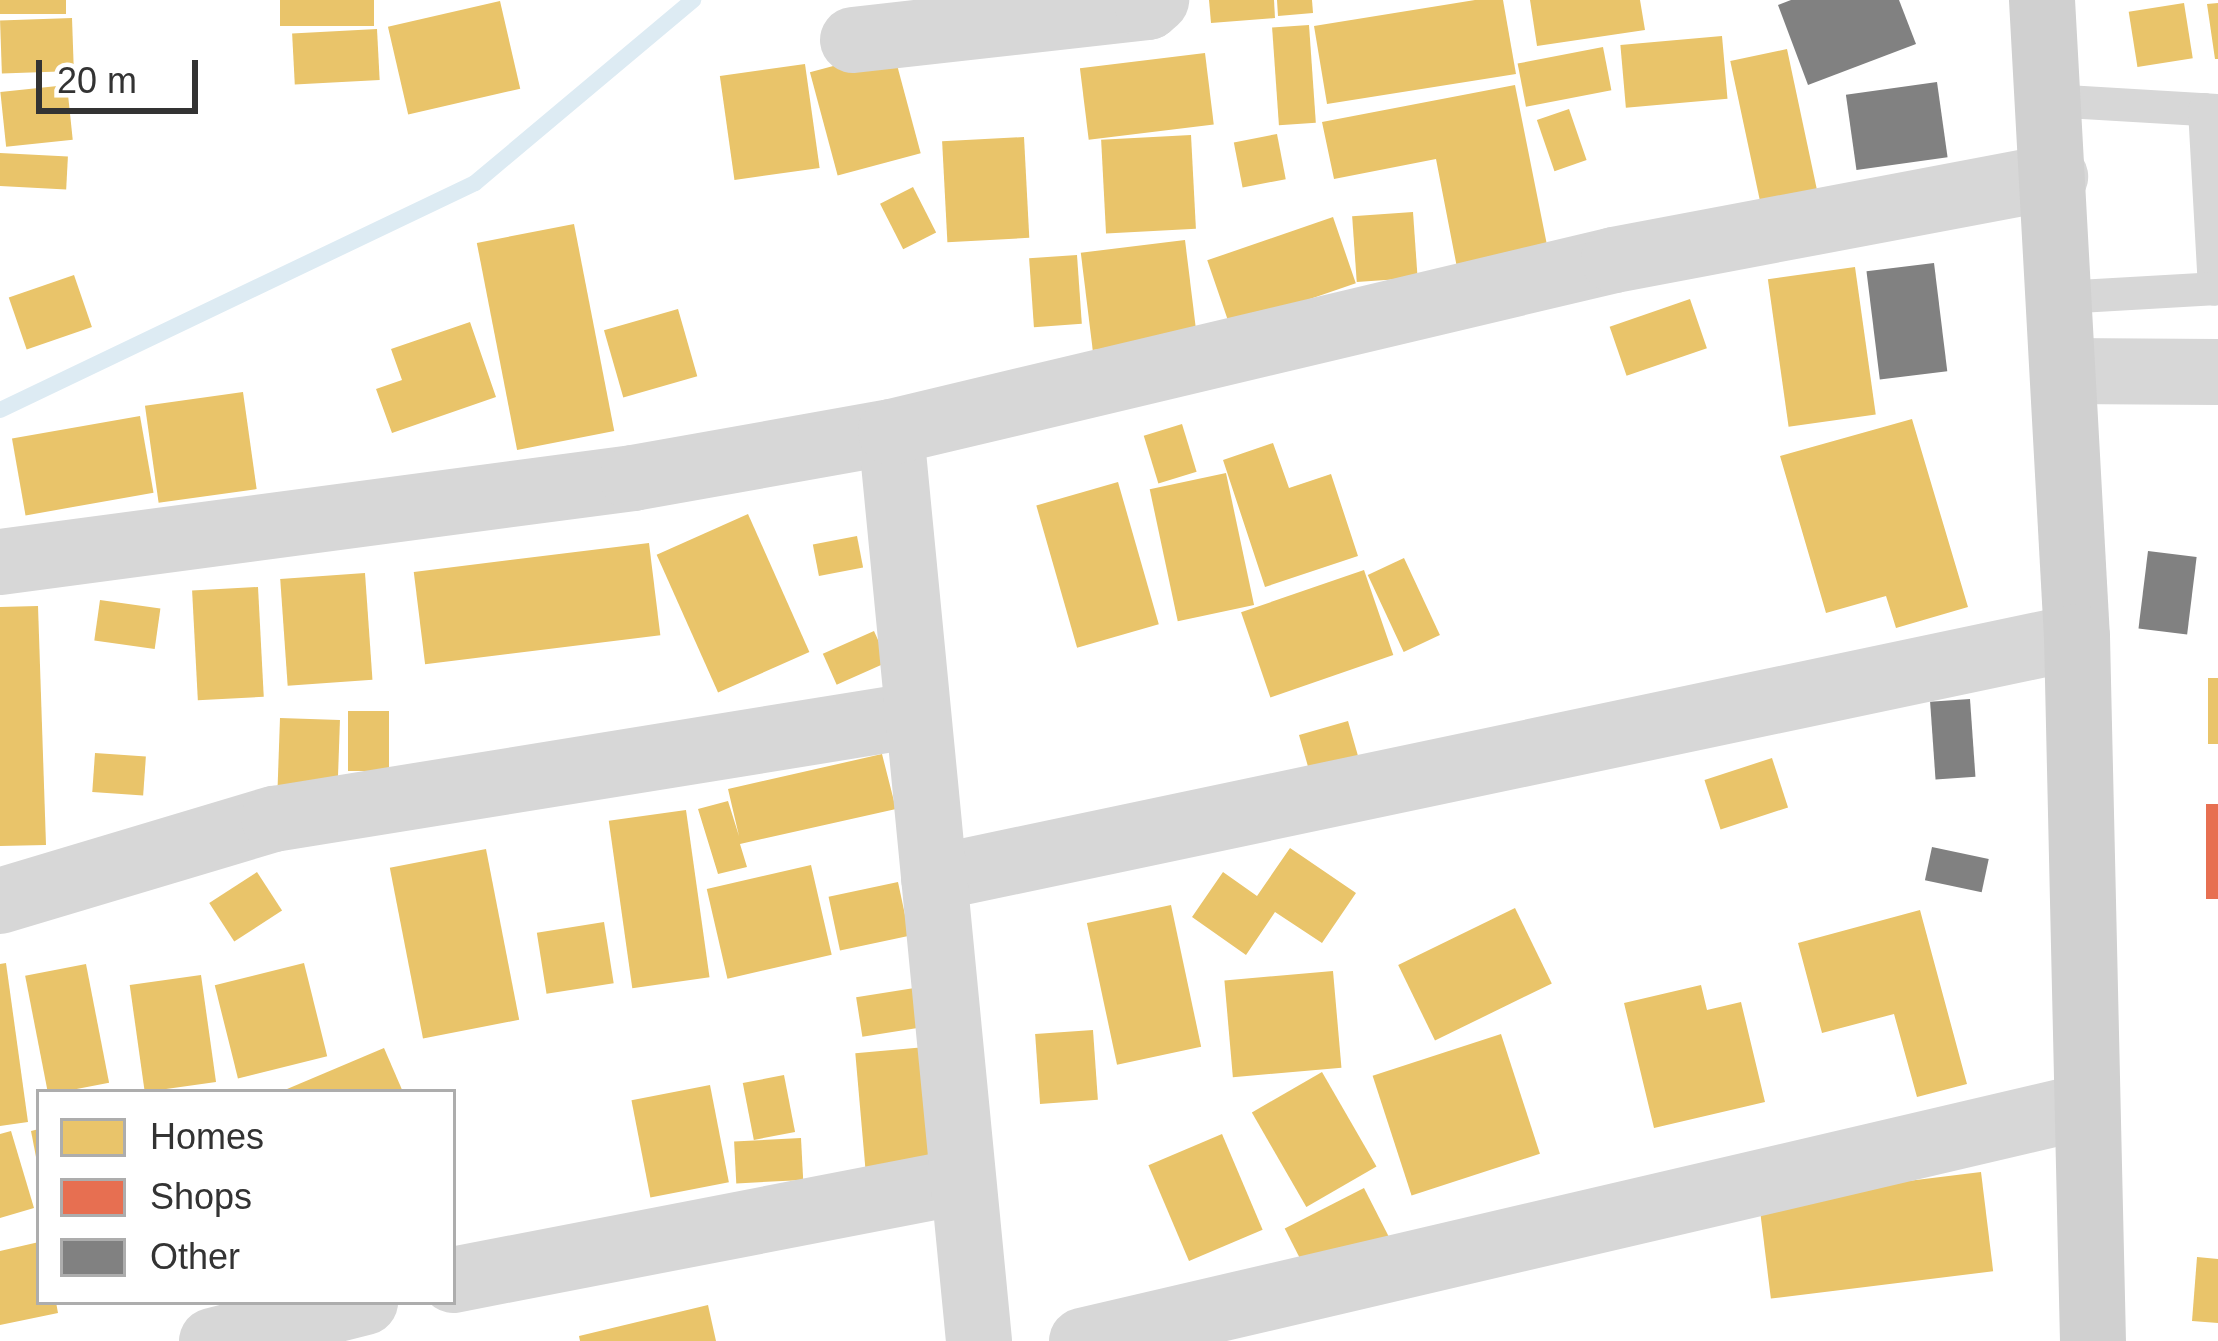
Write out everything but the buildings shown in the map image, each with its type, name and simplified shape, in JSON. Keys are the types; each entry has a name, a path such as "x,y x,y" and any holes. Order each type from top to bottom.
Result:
{"main road":[{"path":"2042,0 2077,637 2084,1107 2093,1341"}],"street":[{"path":"853,40 1148,7 1156,0"},
{"path":"0,562 633,478 891,432 1614,260 2055,177"},
{"path":"2065,371 2218,372"},
{"path":"891,432 959,1182 980,1341"},
{"path":"934,878 2077,637"},
{"path":"0,901 274,819 917,715"},
{"path":"1082,1341 2084,1107"},
{"path":"456,1279 959,1182"},
{"path":"212,1341 353,1305"}],"lane":[{"path":"2049,100 2211,110 2216,288 2061,297"}],"waterway":[{"path":"0,410 475,183 693,0"}]}
